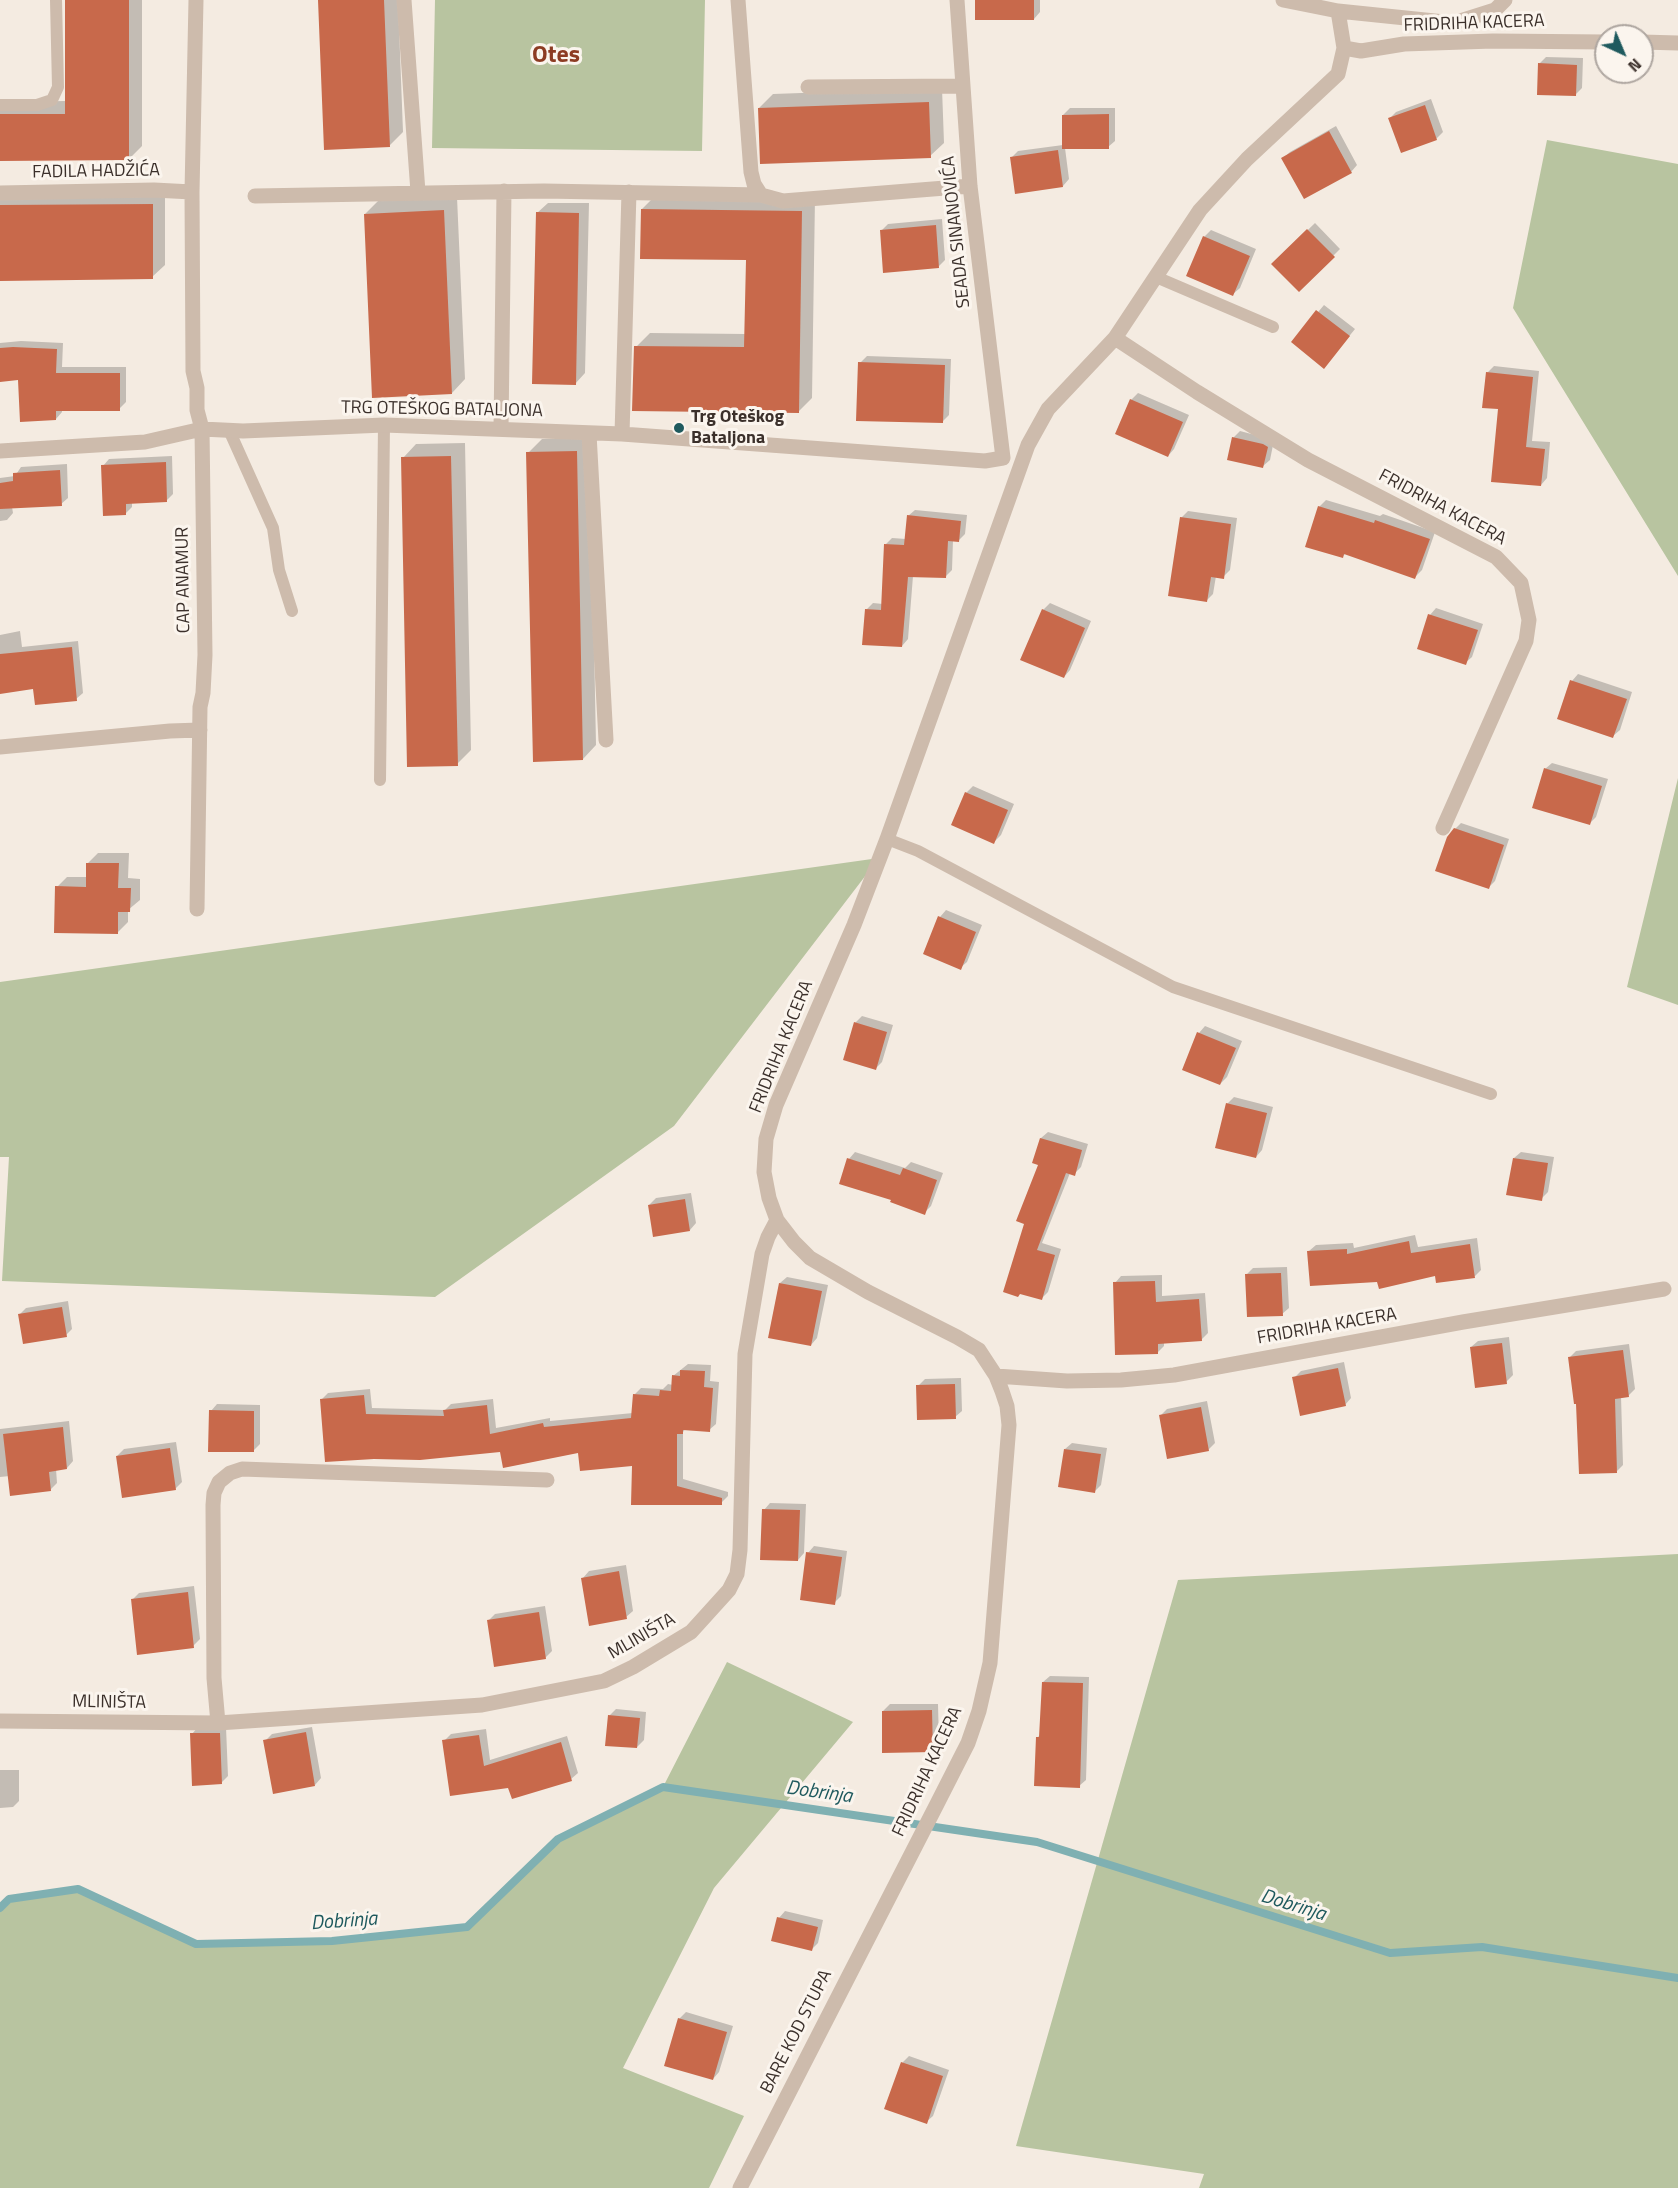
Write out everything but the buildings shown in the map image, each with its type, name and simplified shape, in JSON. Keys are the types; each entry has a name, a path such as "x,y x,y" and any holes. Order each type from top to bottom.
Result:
{"street":[{"path":"196,0 192,192 193,370 197,388 197,410 202,429"},
{"path":"404,0 418,192"},
{"path":"738,0 751,172 754,184 761,195"},
{"name":"SEADA SINANOVIĆA","path":"957,0 970,186 1003,458"},
{"path":"1283,0 1338,10 1454,23 1495,10 1505,0"},
{"name":"FRIDRIHA KACERA","path":"890,1895 968,1743 979,1711 990,1663 1009,1425 1007,1406 996,1376 978,1350 868,1292 810,1258 794,1242 777,1220 769,1198 764,1172 766,1139 776,1105 854,925 1028,445 1048,409 1115,338 1200,210 1247,159 1338,74 1344,48 1338,10"},
{"name":"FRIDRIHA KACERA","path":"1344,48 1361,51 1415,44 1504,41 1594,42"},
{"path":"1654,42 1678,43"},
{"path":"808,87 963,86"},
{"path":"255,196 504,191 629,192 761,195 783,201 970,186"},
{"name":"FADILA HADŽIĆA","path":"0,193 153,190 192,192"},
{"path":"501,429 504,191"},
{"path":"622,434 629,192"},
{"name":"FRIDRIHA KACERA","path":"1115,338 1197,392 1308,459 1496,557 1521,583 1528,620 1526,641 1443,828"},
{"name":"TRG OTEŠKOG BATALJONA","path":"0,451 145,442 202,429 384,425 622,434 985,461 1003,458"},
{"name":"CAP ANAMUR","path":"197,909 200,730 205,655 202,429"},
{"path":"590,434 606,740"},
{"path":"1003,458 1017,471"},
{"path":"0,747 200,730"},
{"name":"MLINIŠTA","path":"0,1721 218,1723 288,1720 493,1703 604,1681 633,1667 691,1632 729,1590 737,1574 740,1551 745,1354 762,1254 777,1220"},
{"name":"FRIDRIHA KACERA","path":"996,1376 1067,1381 1121,1380 1174,1375 1463,1322 1664,1289"},
{"path":"218,1723 214,1678 213,1505 214,1493 219,1482 230,1473 242,1469 547,1480"},
{"name":"BARE KOD STUPA","path":"740,2188 890,1895"}],"lane":[{"path":"0,105 37,105 52,100 58,87 56,0"},
{"path":"1156,277 1273,327"},
{"path":"380,780 384,425"},
{"path":"229,430 273,528 279,570 292,611"},
{"path":"886,839 918,851 1173,987 1491,1094"}],"green space":[{"path":"435,0 705,0 702,151 432,148"},
{"path":"1547,140 1678,164 1678,576 1513,308"},
{"path":"1678,778 1678,1005 1627,987"},
{"path":"879,858 674,1126 435,1297 2,1281 9,1157 0,1157 0,982"},
{"path":"1678,1554 1678,2188 1199,2188 1204,2174 1016,2146 1178,1580"},
{"path":"727,1662 853,1722 714,1888 623,2068 744,2116 709,2188 0,2188 0,1908 9,1899 78,1889 196,1944 332,1941 467,1927 558,1839 663,1787"}],"waterway":[{"name":"Dobrinja","path":"0,1908 9,1899 78,1889 196,1944 332,1941 467,1927 558,1839 663,1787 1037,1842 1390,1953 1482,1947 1678,1978"}],"place":[{"name":"Trg Oteškog Bataljona","path":"679,428"}],"district":[{"name":"Otes","path":"556,56"}]}
